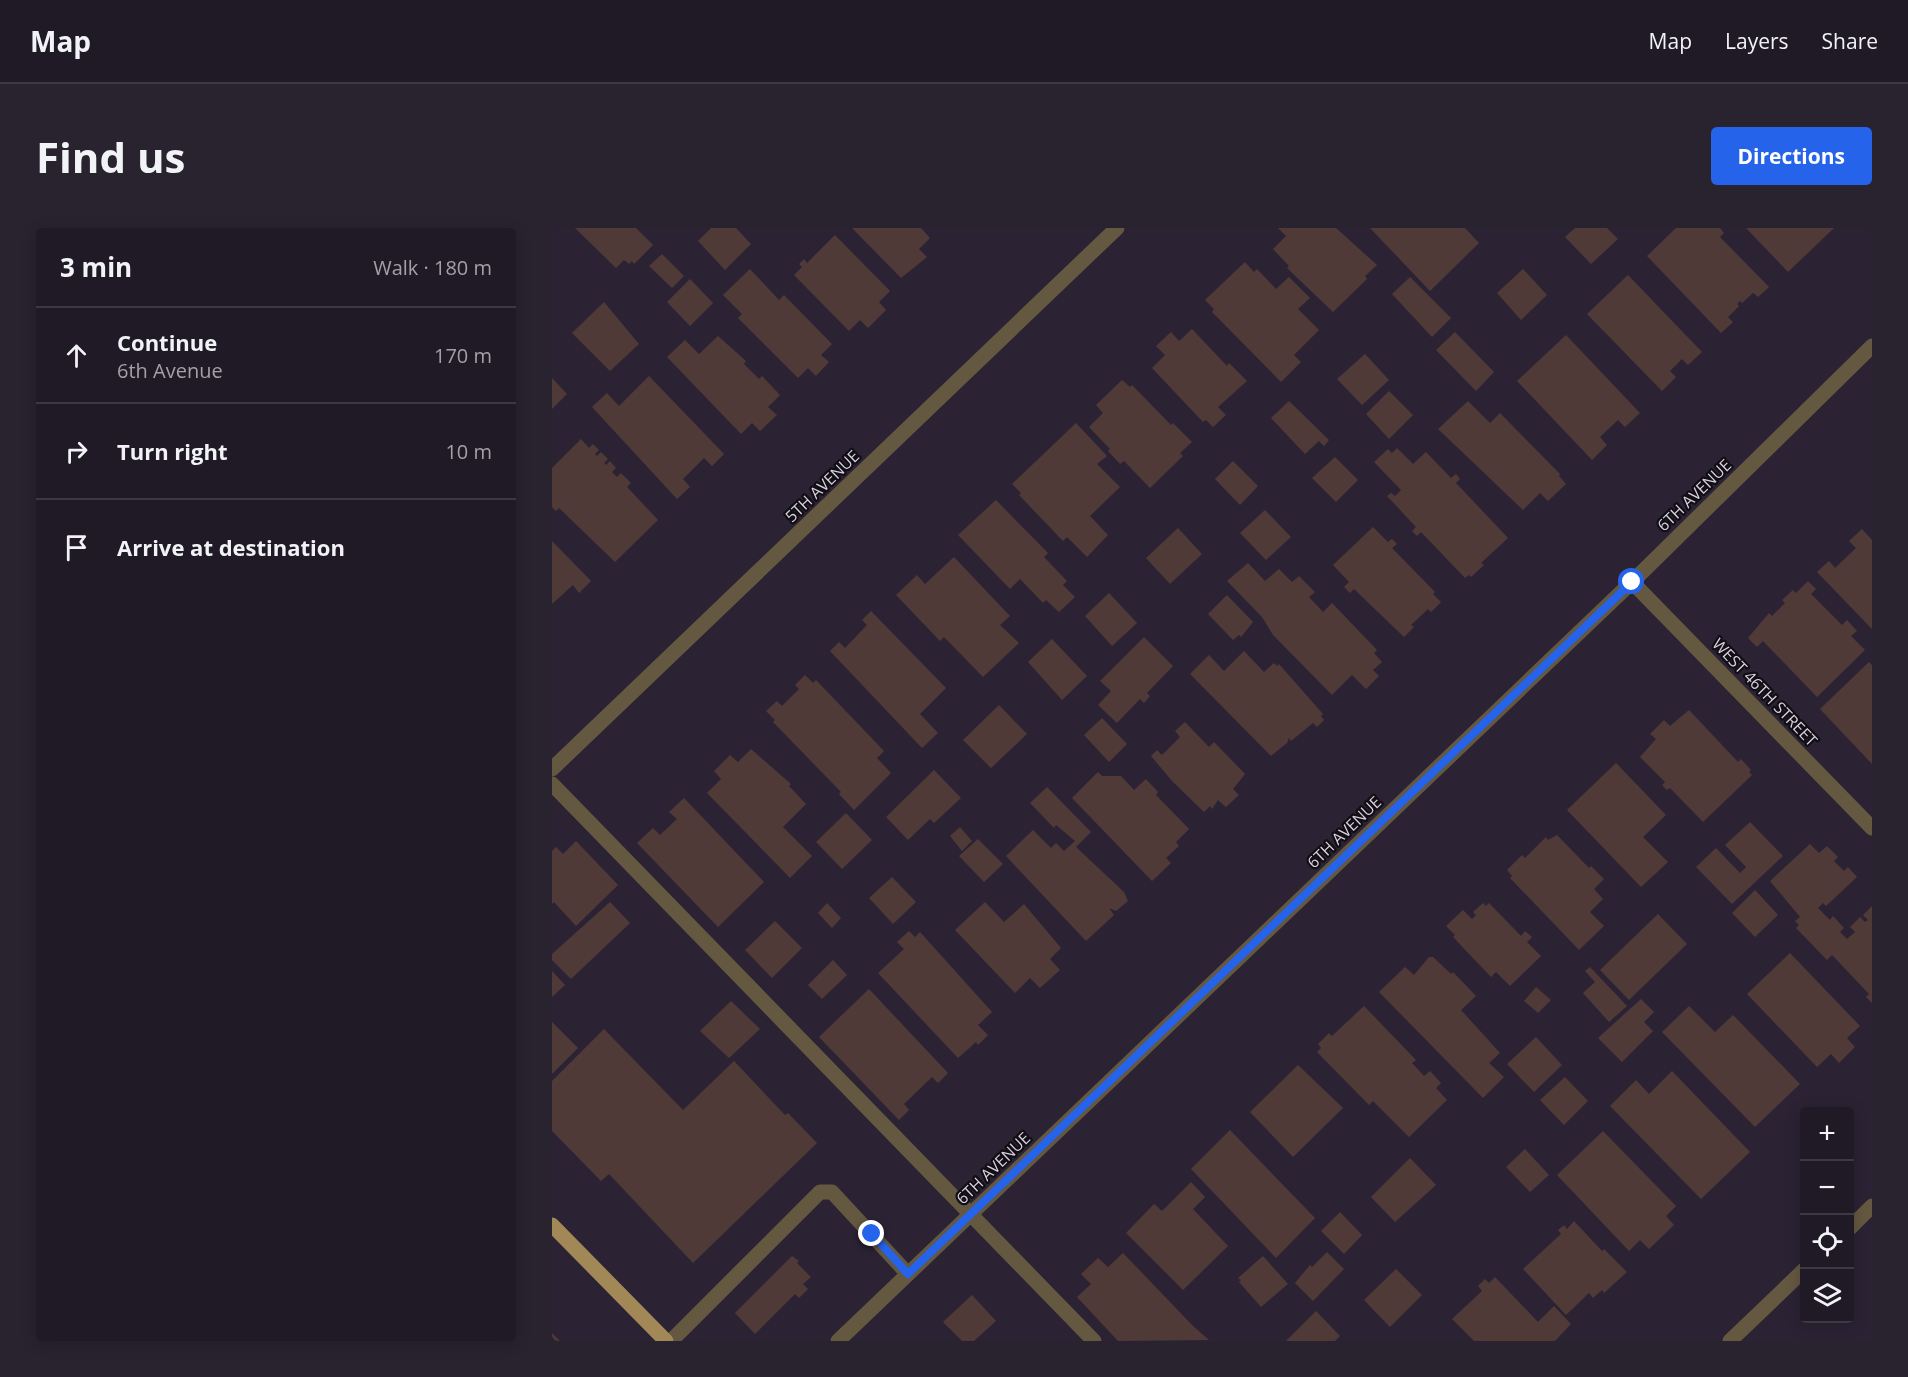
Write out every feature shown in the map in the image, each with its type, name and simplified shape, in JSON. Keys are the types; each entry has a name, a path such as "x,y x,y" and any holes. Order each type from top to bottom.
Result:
{"main road":[{"path":"552,1225 666,1341"}],"street":[{"name":"5TH AVENUE","path":"552,769 1117,228"},
{"name":"6TH AVENUE","path":"838,1341 1632,582 1872,346"},
{"name":"WEST 46TH STREET","path":"1632,582 1872,828"},
{"path":"552,784 1094,1341"},
{"path":"672,1341 820,1192 832,1192 908,1274"},
{"path":"1854,1223 1872,1206"},
{"path":"1730,1341 1800,1274"}],"building":[{"path":"575,228 636,228 653,245 634,264 632,261 629,264 624,260 616,268"},
{"path":"711,228 736,228 751,244 725,270 698,241"},
{"path":"852,228 921,228 930,238 919,249 927,257 901,278"},
{"path":"1278,228 1336,228 1377,265 1365,276 1367,279 1333,312 1287,268 1289,266 1273,249 1286,236"},
{"path":"1370,228 1465,228 1479,243 1430,291"},
{"path":"1575,228 1607,228 1618,239 1591,264 1565,237"},
{"path":"1676,228 1720,228 1724,233 1720,237 1769,287 1758,297 1753,293 1742,303 1740,301 1737,304 1739,306 1728,317 1733,322 1721,333 1647,256"},
{"path":"1746,228 1834,228 1788,272"},
{"path":"835,235 890,291 879,302 886,310 868,328 860,320 849,331 794,275 802,267 799,264 804,259 807,263"},
{"path":"662,254 684,276 672,288 649,266"},
{"path":"1245,262 1254,272 1257,269 1276,289 1289,277 1310,298 1298,309 1319,330 1294,355 1301,362 1281,382 1212,312 1214,309 1205,300"},
{"path":"750,269 779,300 784,295 832,344 821,355 829,362 816,376 808,368 798,378 738,318 742,314 723,295"},
{"path":"1523,269 1547,295 1521,320 1497,293"},
{"path":"1628,275 1702,352 1688,365 1682,359 1670,371 1676,377 1662,391 1587,314"},
{"path":"1410,277 1451,318 1432,337 1392,294"},
{"path":"690,279 713,303 690,326 667,302"},
{"path":"604,302 639,344 610,371 572,333"},
{"path":"1192,329 1227,366 1229,363 1247,381 1218,407 1226,415 1213,427 1206,420 1203,422 1152,368 1165,355 1156,346 1171,332 1179,341"},
{"path":"1455,332 1494,372 1476,391 1436,350"},
{"path":"1566,335 1640,413 1625,427 1618,420 1600,437 1607,445 1592,460 1517,381"},
{"path":"718,336 746,361 744,364 759,379 762,376 780,395 768,407 777,415 760,431 752,423 741,434 667,357 685,340 699,354"},
{"path":"1365,354 1389,380 1362,405 1337,379"},
{"path":"649,376 724,454 712,466 704,458 683,479 690,487 677,499 592,407 607,393 619,406"},
{"path":"552,378 567,394 552,409"},
{"path":"1122,380 1130,387 1132,385 1171,425 1173,423 1192,442 1180,453 1183,456 1150,488 1124,461 1120,464 1108,451 1110,449 1089,427 1103,413 1096,405"},
{"path":"1389,391 1413,415 1389,439 1366,414"},
{"path":"1289,401 1329,440 1324,446 1319,441 1305,454 1271,418"},
{"path":"1468,401 1490,423 1500,413 1560,474 1559,476 1566,484 1548,501 1540,493 1523,510 1438,429"},
{"path":"1076,423 1107,456 1097,464 1120,487 1090,516 1108,535 1087,557 1067,537 1063,541 1019,495 1021,493 1012,484"},
{"path":"581,439 589,448 593,444 599,450 595,454 597,456 601,452 608,459 604,463 606,465 610,461 616,468 612,472 617,477 621,473 631,483 627,487 658,520 615,562 559,508 556,511 552,507 552,468"},
{"path":"1397,448 1413,464 1426,452 1451,478 1456,474 1460,479 1456,483 1508,538 1481,563 1484,565 1471,577 1469,575 1465,578 1421,532 1417,536 1412,531 1416,527 1387,496 1391,493 1395,496 1401,490 1374,462 1388,449 1392,453"},
{"path":"1335,457 1358,480 1336,502 1312,478"},
{"path":"1233,461 1258,486 1240,505 1215,479"},
{"path":"996,500 1048,553 1044,557 1067,581 1063,585 1075,597 1059,612 1046,600 1043,603 1020,579 1010,589 958,535"},
{"path":"1265,510 1291,537 1266,560 1240,533"},
{"path":"1373,527 1388,542 1392,539 1397,544 1392,548 1435,592 1433,594 1441,602 1431,612 1428,609 1411,625 1414,627 1404,637 1354,589 1350,593 1344,587 1349,582 1333,565"},
{"path":"1178,528 1202,554 1170,584 1146,558"},
{"path":"1862,529 1872,540 1872,629 1817,572 1829,561 1835,568 1856,548 1849,541"},
{"path":"552,541 591,581 579,593 573,585 552,604"},
{"path":"954,557 1010,616 1000,625 1019,643 983,677 944,637 940,641 896,595 917,575 925,584"},
{"path":"1248,563 1265,581 1279,569 1292,582 1299,576 1315,592 1309,597 1323,612 1332,603 1377,650 1374,653 1382,662 1373,670 1379,676 1366,689 1352,675 1332,695 1273,635 1262,617 1227,581"},
{"path":"1808,581 1816,589 1811,594 1842,625 1847,620 1857,631 1851,636 1865,650 1817,697 1763,641 1757,647 1748,638 1769,613 1772,616 1785,603 1782,600 1793,590 1796,593"},
{"path":"1109,593 1137,623 1112,646 1085,616"},
{"path":"1227,595 1253,622 1241,637 1239,635 1233,640 1208,614"},
{"path":"871,611 946,688 920,714 938,733 922,748 830,651 839,642 845,648 867,625 862,620"},
{"path":"1144,637 1173,666 1147,693 1150,696 1144,703 1140,699 1117,723 1098,705 1111,691 1100,681"},
{"path":"1052,639 1087,676 1062,700 1028,662"},
{"path":"1244,651 1264,672 1274,663 1277,666 1279,664 1323,714 1321,716 1324,720 1317,727 1313,723 1291,741 1289,738 1287,743 1271,756 1190,674 1209,655 1224,671"},
{"path":"1869,662 1872,665 1872,764 1820,709"},
{"path":"805,675 813,683 816,680 884,751 877,758 891,773 854,810 839,794 841,792 773,722 775,720 766,711 777,701 782,706 799,689 795,685"},
{"path":"999,705 1027,734 991,768 963,740"},
{"path":"1689,710 1738,762 1741,759 1751,770 1749,772 1752,775 1703,822 1670,788 1667,790 1662,785 1665,782 1640,757 1656,739 1650,734 1664,720 1670,726"},
{"path":"1102,718 1127,744 1109,762 1084,735"},
{"path":"1185,722 1209,747 1214,742 1245,774 1233,789 1239,795 1226,807 1218,800 1212,809 1210,806 1204,812 1173,782 1151,756 1157,750 1162,755 1180,737 1175,731"},
{"path":"751,749 791,784 789,786 806,804 783,827 812,856 790,878 707,793 721,779 714,771 730,755 738,762"},
{"path":"1616,763 1666,815 1643,837 1668,862 1641,887 1567,810"},
{"path":"934,770 961,798 934,823 930,819 908,840 886,817"},
{"path":"1098,772 1102,776 1121,776 1134,790 1146,779 1158,792 1156,795 1189,829 1176,842 1179,846 1166,858 1171,863 1152,881 1072,798"},
{"path":"1047,787 1091,832 1076,847 1124,892 1128,901 1116,911 1109,908 1114,915 1086,941 1006,856 1033,830 1051,848 1056,843 1064,851 1075,841 1056,825 1054,828 1030,803"},
{"path":"684,798 764,882 718,927 637,843 653,828 660,835 677,819 669,812"},
{"path":"846,813 872,840 842,869 816,842"},
{"path":"1750,822 1783,856 1732,904 1696,867 1716,848 1740,873 1746,867 1725,845"},
{"path":"960,827 972,841 962,851 950,836"},
{"path":"1557,835 1589,868 1591,866 1604,879 1594,889 1603,899 1590,912 1604,926 1579,950 1510,878 1512,876 1507,870 1522,855 1525,858 1546,837 1548,840"},
{"path":"978,839 1003,864 984,882 959,856"},
{"path":"576,841 618,885 576,926 554,902 552,904 552,851 556,847 563,854"},
{"path":"1810,844 1819,853 1827,846 1838,857 1834,861 1844,871 1848,867 1857,877 1826,906 1823,903 1818,908 1830,920 1833,916 1844,928 1840,932 1847,939 1855,932 1850,927 1860,917 1865,922 1868,920 1863,915 1872,906 1872,1003 1866,997 1869,994 1832,955 1827,960 1796,928 1799,925 1795,921 1800,917 1770,881"},
{"path":"892,877 916,902 893,924 869,898"},
{"path":"1755,890 1778,915 1755,937 1732,913"},
{"path":"610,902 630,923 571,979 552,960 552,954"},
{"path":"985,902 1004,922 1024,904 1061,948 1050,959 1060,970 1040,988 1030,978 1015,993 955,930"},
{"path":"827,903 841,918 832,928 818,913"},
{"path":"1483,903 1486,906 1489,903 1521,936 1525,931 1532,937 1527,942 1541,956 1510,986 1496,972 1491,977 1453,937 1455,935 1446,926 1463,910 1472,919 1476,915 1473,912"},
{"path":"1658,914 1687,944 1629,1000 1600,970"},
{"path":"775,921 802,948 772,978 745,950"},
{"path":"909,931 915,937 920,932 992,1012 978,1025 988,1035 978,1045 976,1042 958,1058 878,973 904,949 897,942"},
{"path":"1790,953 1860,1026 1847,1038 1855,1047 1839,1063 1831,1054 1817,1067 1747,994"},
{"path":"1429,957 1433,957 1451,974 1453,972 1476,996 1461,1010 1500,1053 1489,1063 1504,1077 1483,1098 1379,992 1405,967 1414,975"},
{"path":"833,960 847,975 822,999 808,985"},
{"path":"1590,967 1627,1006 1609,1022 1583,993 1595,982 1585,971"},
{"path":"552,971 565,985 552,997"},
{"path":"1536,987 1551,1000 1538,1013 1524,1001"},
{"path":"869,989 948,1073 938,1083 932,1077 904,1104 909,1110 899,1120 819,1037"},
{"path":"1641,999 1654,1012 1644,1022 1653,1031 1622,1062 1598,1038"},
{"path":"731,1001 760,1029 729,1058 700,1031"},
{"path":"1364,1006 1416,1060 1412,1063 1424,1076 1430,1071 1441,1083 1436,1088 1447,1100 1409,1137 1373,1101 1369,1105 1317,1052 1321,1048 1318,1044 1329,1033 1332,1036"},
{"path":"1689,1006 1715,1032 1733,1015 1800,1084 1755,1127 1662,1032"},
{"path":"552,1022 578,1048 552,1074"},
{"path":"604,1029 683,1110 734,1061 785,1115 788,1113 817,1143 693,1263 609,1174 601,1181 552,1131 552,1081"},
{"path":"1536,1037 1562,1065 1534,1092 1507,1064"},
{"path":"1298,1065 1343,1108 1293,1157 1250,1112"},
{"path":"1672,1071 1750,1152 1701,1199 1610,1106 1636,1080 1649,1094"},
{"path":"1565,1077 1588,1101 1564,1125 1540,1100"},
{"path":"1230,1130 1315,1218 1276,1258 1191,1169"},
{"path":"1603,1131 1676,1206 1666,1216 1674,1225 1649,1249 1640,1240 1629,1251 1557,1175"},
{"path":"1525,1149 1549,1175 1530,1192 1506,1167"},
{"path":"1410,1158 1436,1185 1395,1222 1371,1197"},
{"path":"1191,1182 1205,1197 1193,1209 1228,1246 1183,1290 1126,1233 1154,1204 1162,1211"},
{"path":"1340,1212 1362,1235 1344,1254 1321,1231"},
{"path":"1574,1221 1602,1251 1604,1249 1627,1272 1604,1293 1602,1290 1593,1298 1589,1293 1566,1315 1523,1269 1561,1234 1558,1230 1564,1225 1567,1229"},
{"path":"1327,1252 1344,1269 1313,1301 1295,1283 1310,1265 1312,1267"},
{"path":"1123,1253 1209,1340 1118,1341 1077,1297 1091,1284 1081,1274 1098,1258 1108,1267"},
{"path":"792,1256 799,1261 797,1263 811,1277 803,1284 808,1289 799,1298 795,1294 755,1334 735,1313"},
{"path":"1263,1256 1288,1284 1261,1307 1238,1278"},
{"path":"1396,1269 1422,1295 1390,1327 1364,1300"},
{"path":"1495,1277 1538,1322 1554,1306 1571,1324 1555,1341 1474,1341 1452,1319 1482,1291 1478,1286 1485,1279 1489,1283"},
{"path":"972,1295 996,1321 974,1341 962,1341 943,1322"},
{"path":"1316,1311 1340,1336 1335,1341 1286,1341"},
{"path":"552,1333 560,1341 552,1341"}],"route":[{"path":"872,1234 908,1274 1632,582"}]}
